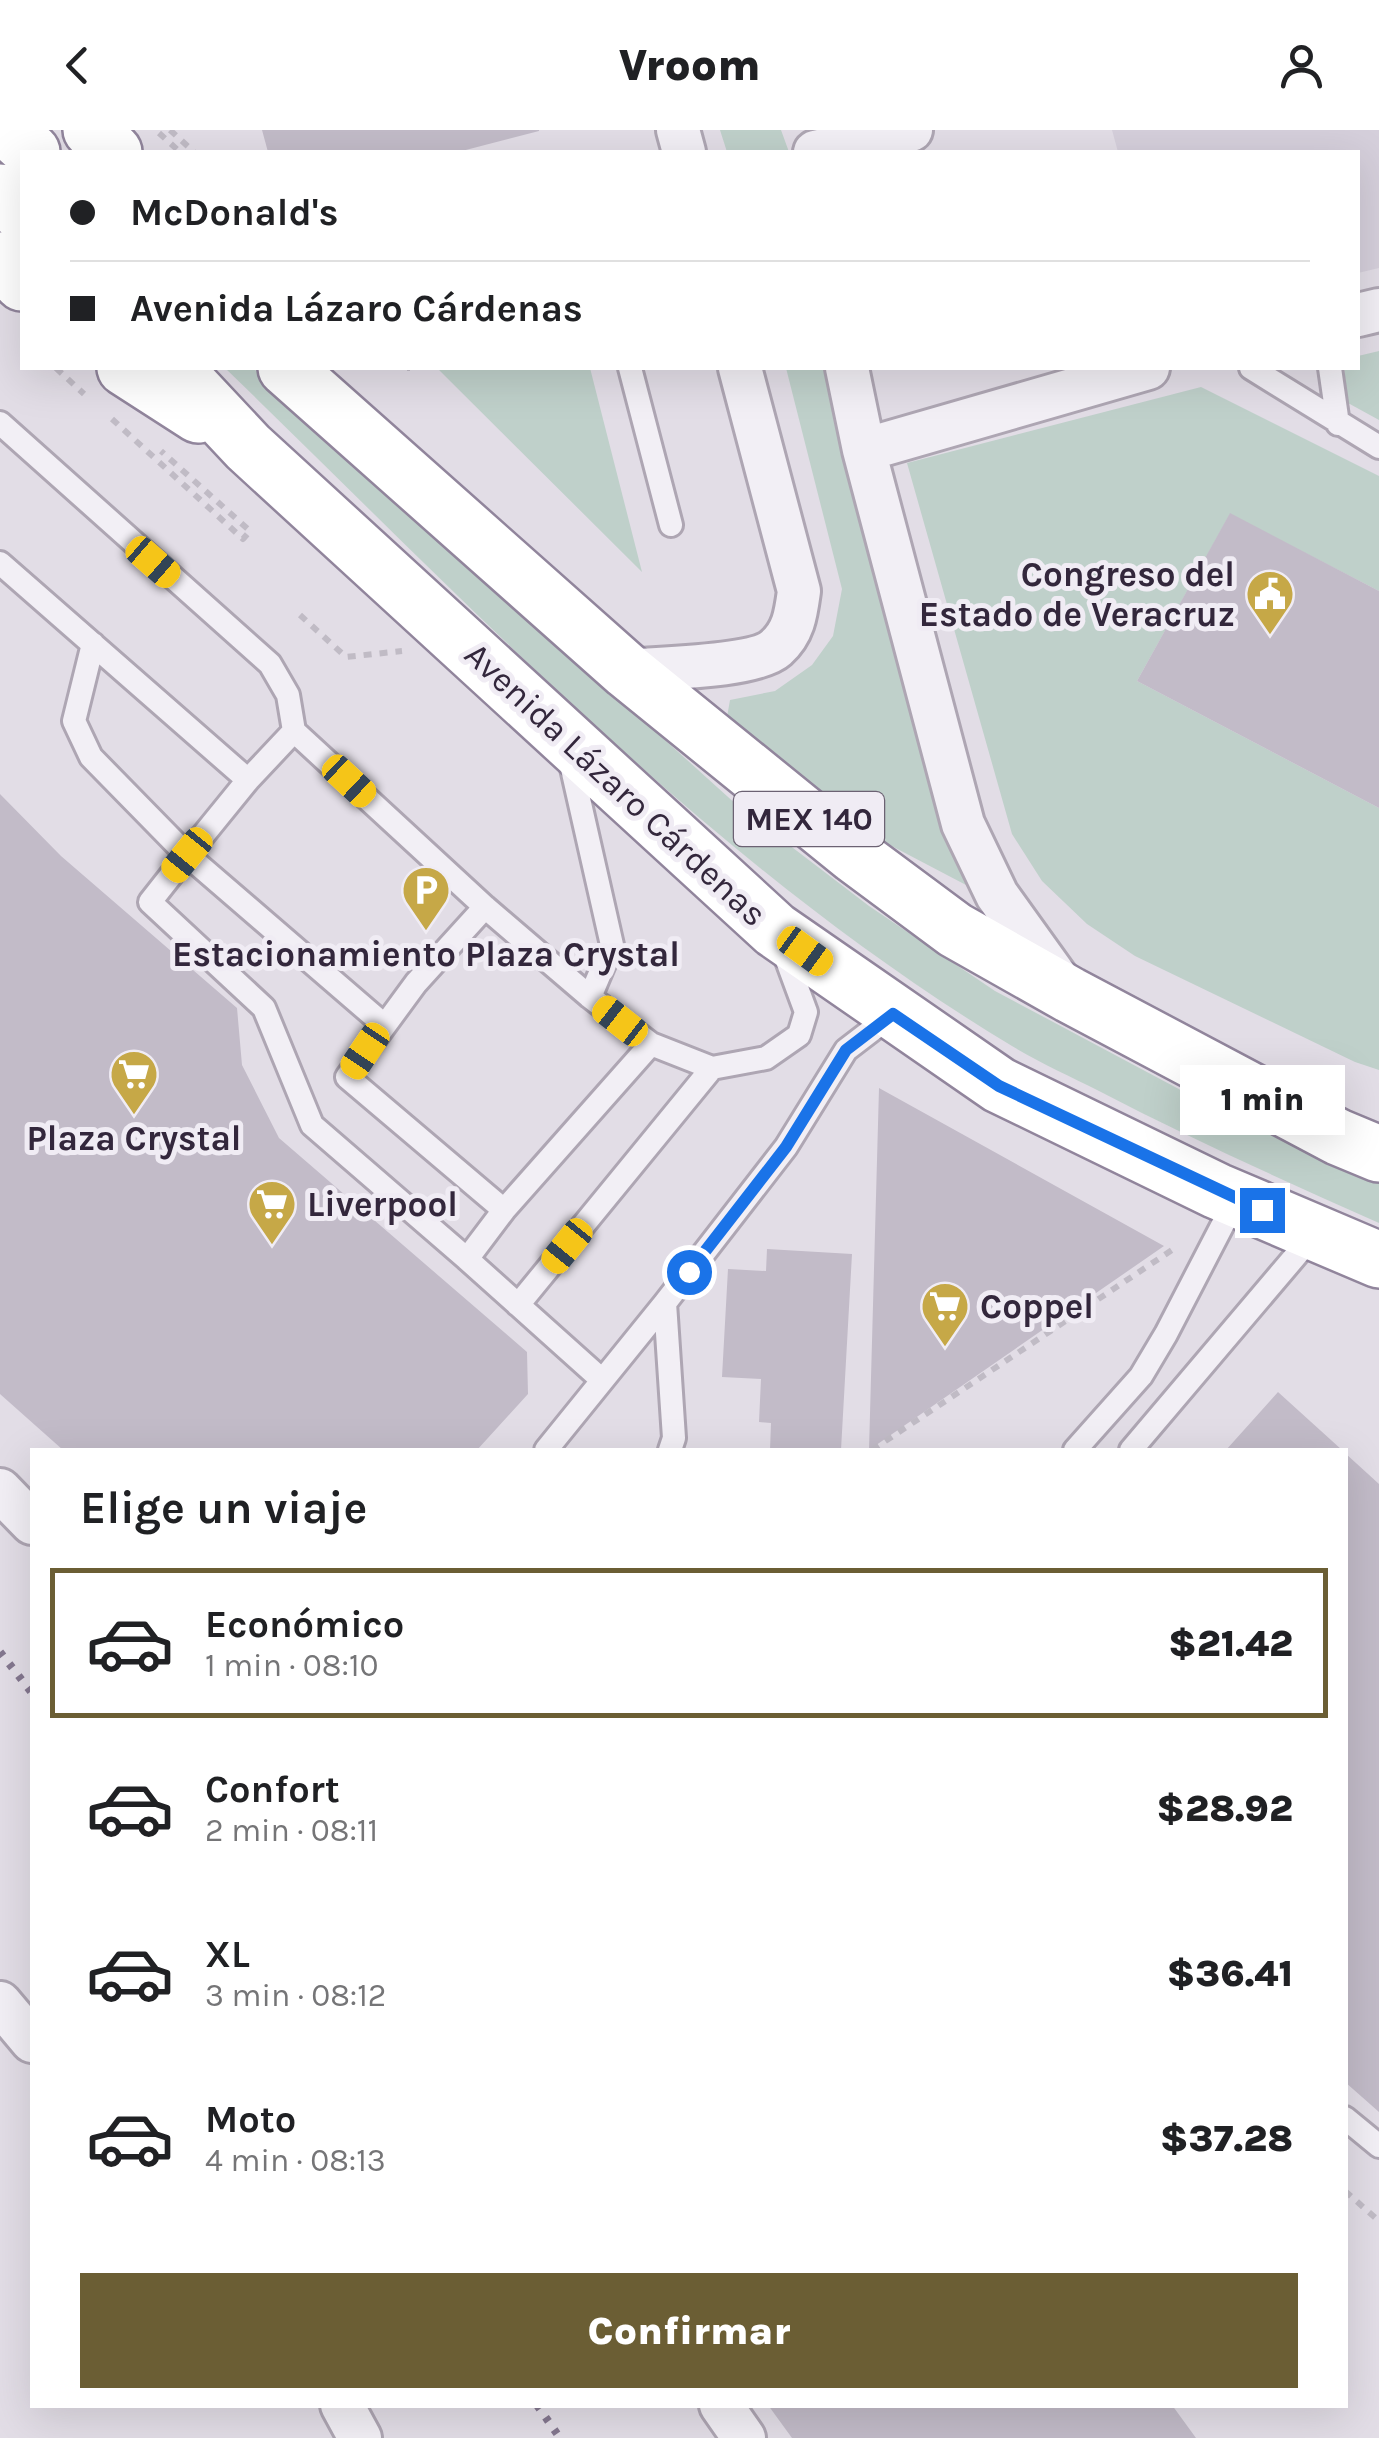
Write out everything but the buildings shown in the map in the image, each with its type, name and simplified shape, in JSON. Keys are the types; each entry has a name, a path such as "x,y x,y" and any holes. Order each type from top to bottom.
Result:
{"highway":[{"path":"8,130 30,150"},
{"path":"92,130 112,150"},
{"path":"0,192 20,212"},
{"path":"0,260 20,281"},
{"name":"Avenida Lázaro Cárdenas","path":"176,370 248,447 775,930 999,1086 1227,1195 1379,1260"},
{"name":"MEX 140","path":"297,373 627,671 854,855 954,930 1070,996 1379,1154"},
{"name":"MEX 140","path":"106,395 248,447"}],"street":[{"path":"825,150 911,130"},
{"path":"627,671 744,661 774,651 794,626 799,591 741,370"},
{"path":"847,370 864,450 964,824 997,896 1070,996"},
{"path":"864,450 1141,370"},
{"path":"0,1490 30,1521"},
{"path":"0,2003 30,2040"},
{"path":"344,2408 360,2438"},
{"path":"723,2408 744,2438"}],"lane":[{"path":"631,370 671,525"},
{"path":"1254,370 1379,447"},
{"path":"1330,370 1338,424"},
{"path":"0,422 270,664 288,695 294,731 486,907 650,1044 712,1068 766,1058 799,1036 806,1012 775,930"},
{"path":"0,563 248,780"},
{"path":"93,644 74,721 90,757 187,855 382,1024"},
{"path":"294,731 248,780 150,902 264,1008 312,1125 602,1380"},
{"path":"564,737 612,945 590,997"},
{"path":"486,907 382,1024 347,1077 504,1210"},
{"path":"548,1448 786,1147 846,1050 893,1014"},
{"path":"468,1259 504,1210 650,1044"},
{"path":"518,1305 712,1068"},
{"path":"1078,1448 1140,1376 1166,1334 1227,1195"},
{"path":"1133,1448 1315,1233"},
{"path":"665,1303 674,1438 671,1448"},
{"path":"1348,2120 1379,2146"}],"path":[{"path":"156,130 178,150"},
{"path":"170,130 192,150"},
{"path":"60,370 106,395 250,532 243,539 106,395"},
{"path":"300,615 346,656 463,644"},
{"path":"875,1448 1180,1245 1227,1195"},
{"path":"1348,2194 1379,2221"}],"shaded area":[{"path":"720,130 781,130 788,150 726,150"},
{"path":"1112,130 1379,130 1379,268 1360,273 1360,150 1117,150"},
{"path":"1379,351 1379,420 1348,403 1344,370 1360,370 1360,356"},
{"path":"227,370 255,370 738,806 869,906 995,991 1220,1111 1379,1177 1379,1223 1203,1143 1023,1052 903,975 798,898 697,816 504,641"},
{"path":"439,370 591,370 642,572"},
{"path":"787,370 839,370 987,896 865,832 727,717 730,700 775,691 812,665 833,636 842,589"},
{"path":"1201,387 1379,476 1379,591 1230,514 1137,681 1379,808 1379,1070 1135,956 1087,924 1042,881 1012,834 907,463"}],"railway":[{"path":"0,1652 30,1690"},
{"path":"539,2408 560,2438"}],"place":[{"name":"Congreso del Estado de Veracruz","path":"1270,636"},
{"name":"Estacionamiento Plaza Crystal","path":"426,932"},
{"name":"Plaza Crystal","path":"134,1116"},
{"name":"Liverpool","path":"272,1246"},
{"name":"Coppel","path":"945,1348"}],"route":[{"path":"689,1272 786,1147 846,1050 893,1014 999,1086 1262,1210"}]}
